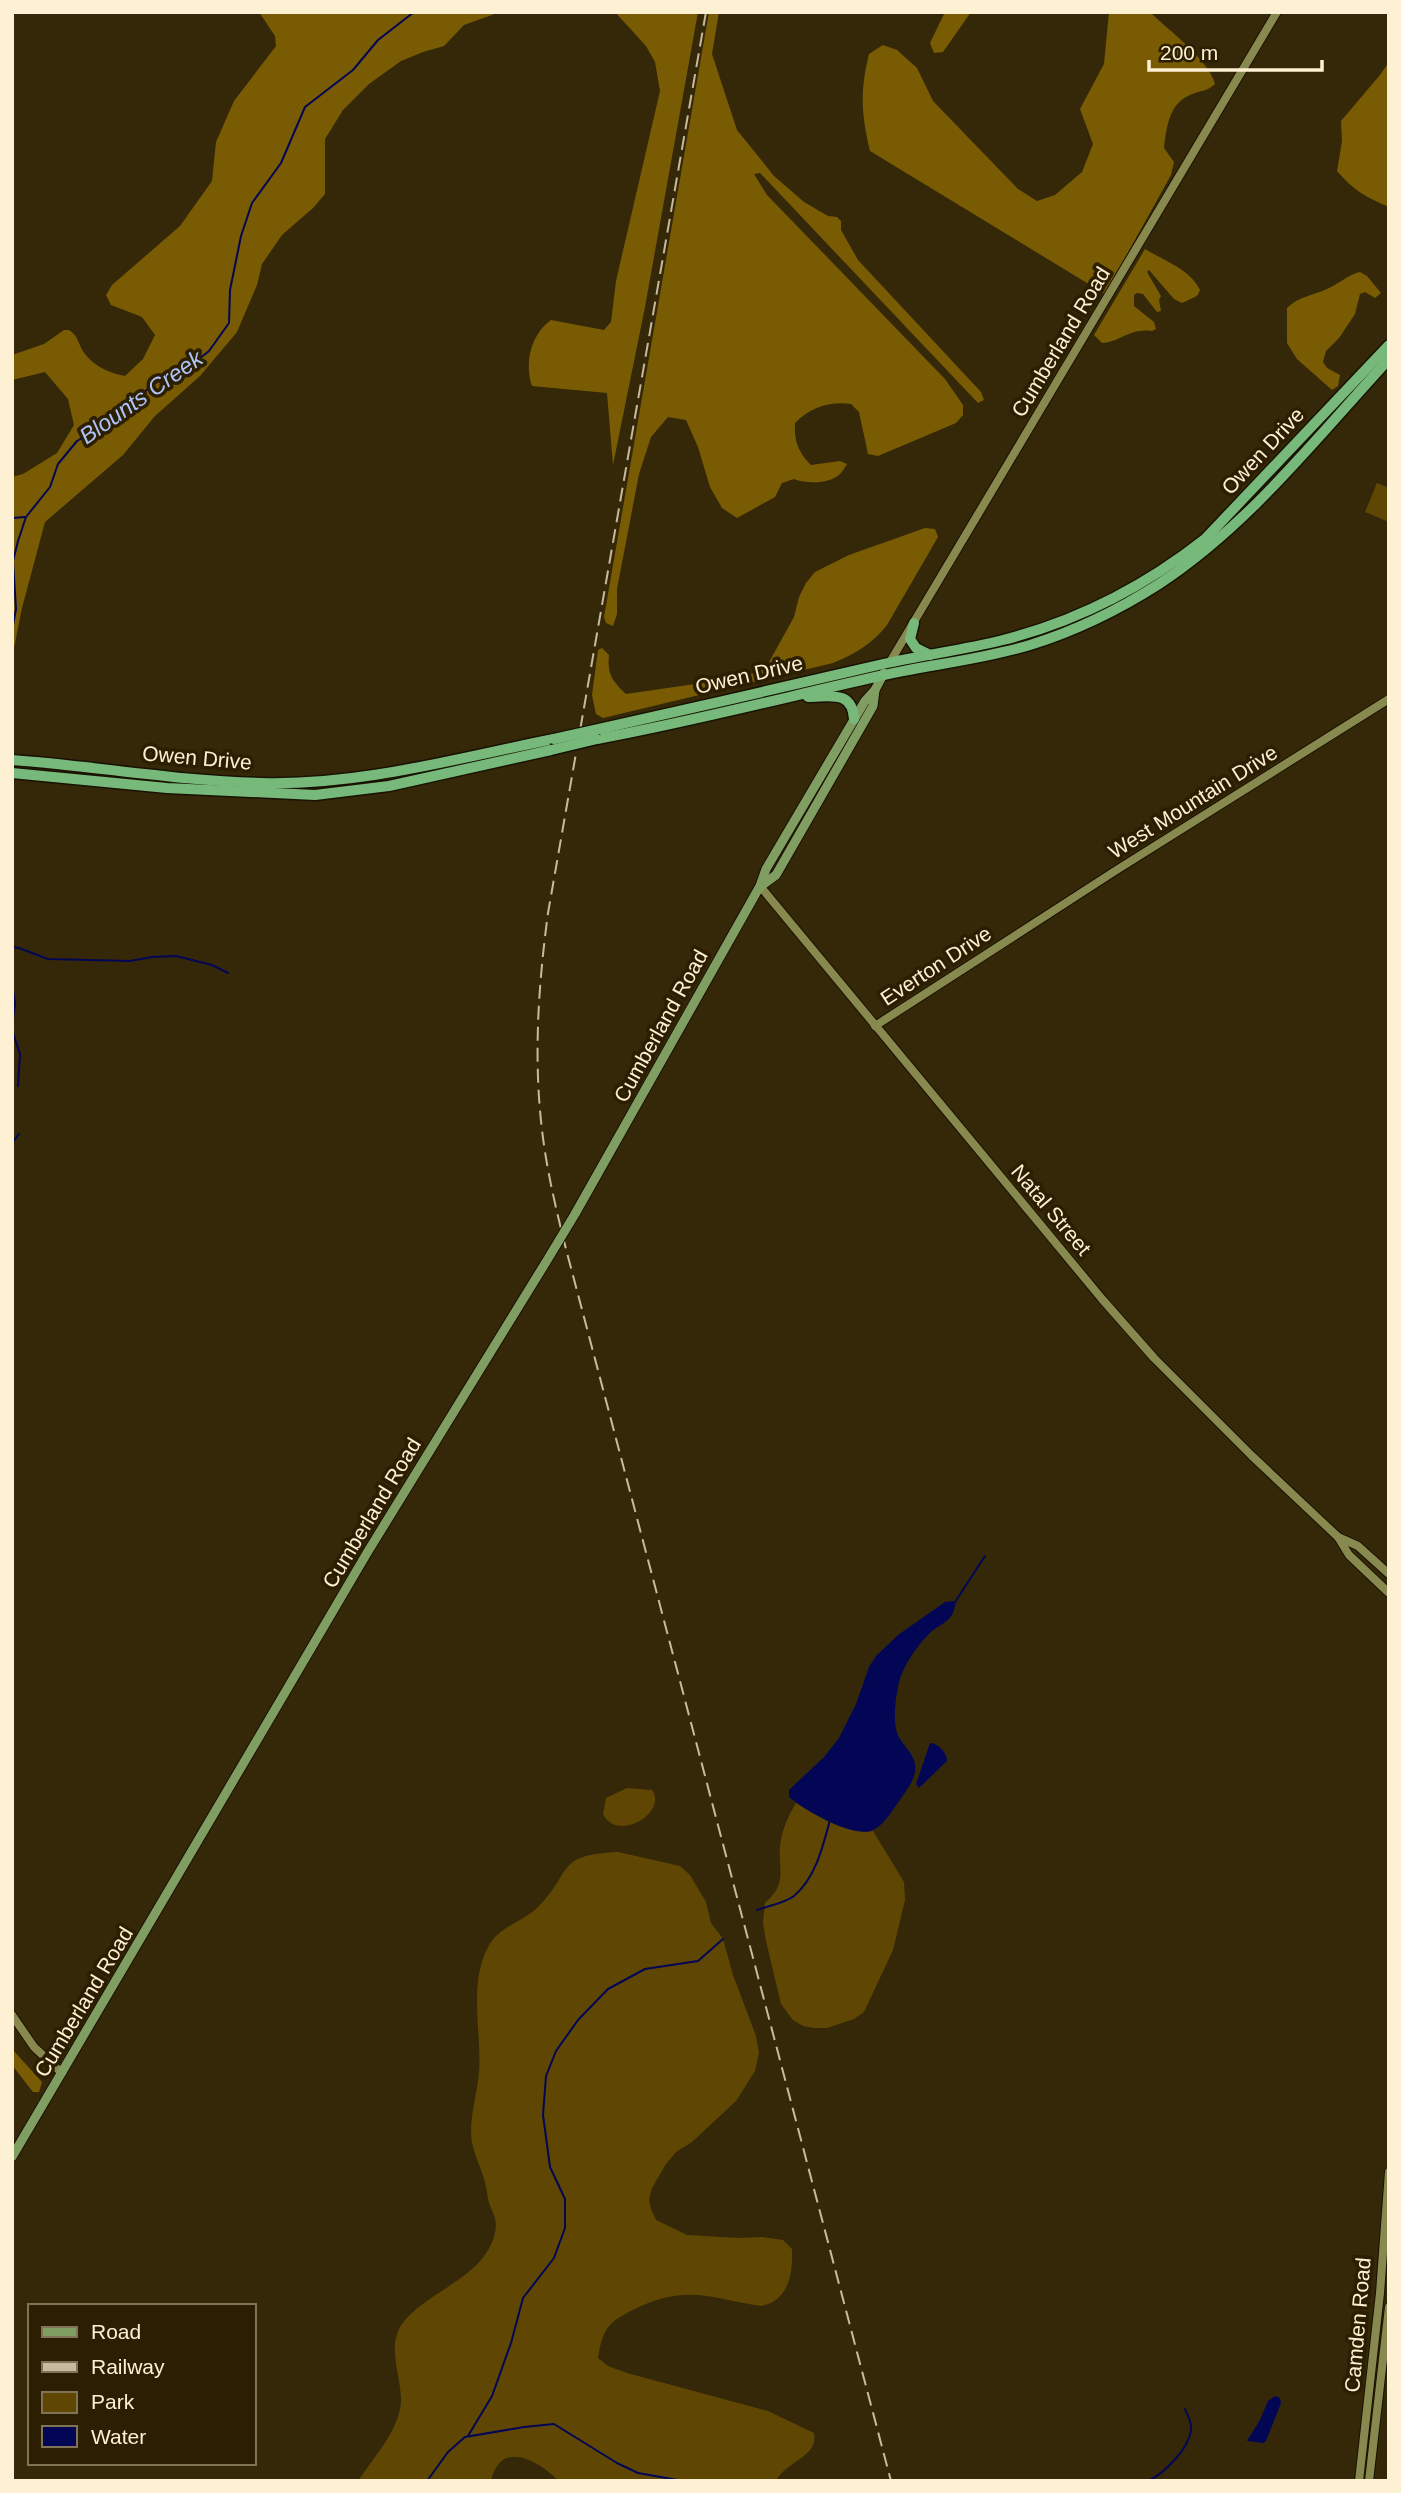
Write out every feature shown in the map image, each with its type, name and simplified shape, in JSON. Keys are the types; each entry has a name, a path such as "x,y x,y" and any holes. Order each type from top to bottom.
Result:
{"highway":[{"name":"Owen Drive","path":"598,734 687,722 883,675 1030,645 1096,619 1158,585 1214,542 1255,497 1306,433 1389,345"},
{"name":"Owen Drive","path":"12,773 167,788 315,795 389,786 890,662 1023,634 1100,606 1174,563 1259,492 1389,359"},
{"path":"914,623 910,639 916,648 930,655"},
{"path":"792,696 837,696 847,699 853,707 854,719"},
{"name":"Owen Drive","path":"12,760 261,783 383,774 553,744"},
{"path":"315,795 316,788 372,781 383,774"},
{"path":"245,792 252,787 301,788 307,786 310,781"}],"main road":[{"name":"Cumberland Road","path":"12,2157 368,1553 575,1214 760,886 766,869 864,701 875,690 1277,12"},
{"name":"Cumberland Road","path":"760,886 776,875 873,706 875,690"},
{"name":"West Mountain Drive","path":"1017,935 1389,699"},
{"name":"Natal Street","path":"760,886 1154,1358 1210,1416 1338,1537 1349,1555 1389,1592"},
{"name":"Everton Drive","path":"875,1026 1017,935"},
{"name":"Natal Street","path":"1338,1537 1358,1546 1387,1572"},
{"path":"12,2015 33,2047 62,2073"},
{"name":"Camden Road","path":"1359,2481 1370,2398 1389,2172"},
{"name":"Camden Road","path":"1369,2481 1389,2307"},
{"path":"1369,2481 1367,2477 1372,2411 1370,2398"}],"green space":[{"path":"1377,483 1389,488 1389,522 1365,512"},
{"path":"627,1788 652,1790 655,1799 653,1808 639,1822 619,1826 610,1822 603,1814 606,1798"},
{"path":"796,1803 842,1827 873,1831 904,1882 905,1900 893,1950 864,2012 854,2019 827,2028 803,2026 793,2020 781,2004 763,1923 765,1903 779,1883 781,1840"},
{"path":"618,1852 680,1866 690,1875 706,1902 711,1923 723,1939 733,1975 756,2036 759,2053 755,2071 736,2101 692,2142 676,2152 666,2164 652,2188 649,2199 651,2209 656,2220 687,2235 783,2240 792,2249 792,2258 787,2285 778,2298 770,2303 761,2306 698,2295 653,2301 626,2314 608,2327 598,2358 608,2366 627,2373 768,2411 814,2433 812,2448 787,2468 776,2481 559,2481 531,2461 512,2457 503,2460 496,2468 491,2481 358,2481 378,2454 399,2413 401,2392 395,2352 397,2333 412,2312 480,2262 496,2229 471,2138 479,2073 477,1993 482,1962 488,1947 504,1930 537,1908 574,1862 583,1857"}],"shaded area":[{"path":"259,12 500,12 464,25 444,46 401,61 369,84 343,110 325,139 325,194 282,235 262,264 257,285 237,332 200,376 155,416 123,455 45,522 12,658 12,477 23,474 57,453 74,425 68,399 45,372 12,380 12,355 44,344 64,330 69,330 75,335 89,359 108,371 125,376 143,359 155,335 142,317 111,305 106,295 112,285 180,226 212,181 216,142 234,101 276,46 275,36"},
{"path":"615,12 698,12 645,307 613,465 607,393 532,386 529,359 538,333 551,320 604,330 611,322 616,281 660,91 655,62 646,46"},
{"path":"709,12 719,12 712,54 737,130 774,176 804,202 841,221 841,230 858,260 981,392 984,400 978,403 760,173 754,174 767,195 945,379 963,405 963,415 956,423 878,456 868,454 859,412 851,404 828,405 807,413 795,423 796,441 800,451 811,465 840,461 847,464 843,470 836,477 824,481 805,482 794,479 782,483 775,497 737,518 722,508 710,487 698,447 686,420 668,417 651,437 639,474 617,589 617,614 613,626 606,623 604,617"},
{"path":"945,12 971,12 943,52 934,53 930,43"},
{"path":"1109,12 1150,12 1197,55 1215,84 1186,97 1171,115 1164,148 1174,162 1171,175 1105,294 870,151 863,102 869,54 883,45 897,50 917,68 933,101 1018,189 1037,201 1055,195 1082,172 1093,144 1080,109 1104,64"},
{"path":"1389,62 1389,207 1360,192 1337,171 1342,141 1341,121"},
{"path":"1145,249 1183,271 1200,290 1197,296 1182,303 1174,299 1149,270 1147,272 1161,296 1161,311 1157,312 1143,294 1134,295 1134,306 1154,322 1156,329 1137,331 1102,343 1094,335"},
{"path":"1360,272 1367,276 1381,293 1375,298 1365,292 1360,294 1355,314 1339,338 1326,351 1323,362 1327,368 1340,375 1338,386 1332,390 1297,359 1287,343 1287,308"},
{"path":"925,528 935,529 938,537 887,625 856,652 833,663 603,718 596,714 592,695 598,650 602,648 609,655 611,677 626,694 759,672 768,664 794,617 806,583 815,572 849,555"},
{"path":"12,2049 42,2082 39,2092 33,2092 12,2065"}],"water":[{"path":"956,1601 949,1618 916,1649 899,1682 895,1708 896,1730 913,1757 915,1772 908,1789 886,1820 871,1831 852,1830 816,1815 789,1797 789,1790 824,1757 839,1738 876,1656 898,1635 945,1602"},
{"path":"930,1743 942,1749 947,1761 919,1788 916,1784"},
{"path":"1275,2396 1280,2398 1281,2403 1266,2441 1247,2441 1268,2401"}],"waterway":[{"name":"Blounts Creek","path":"12,630 16,609 13,561 18,541 26,517 50,487 58,464 77,441 121,415 133,401 158,381 190,366 209,351 229,323 230,290 241,236 252,203 281,163 305,107 353,70 378,40 414,12"},
{"path":"12,518 25,517"},
{"name":"Blounts Creek","path":"12,947 48,959 130,961 176,956 212,965 228,973"},
{"path":"12,985 15,1003 12,1026"},
{"path":"12,1030 20,1054 18,1086"},
{"path":"12,1143 19,1134"},
{"path":"955,1602 985,1556"},
{"path":"757,1910 786,1901 802,1888 818,1861 830,1820"},
{"path":"468,2436 492,2396 511,2343 523,2298 554,2258 565,2228 565,2199 550,2167 543,2115 546,2076 556,2051 578,2020 608,1989 645,1969 698,1961 723,1939"},
{"path":"1148,2481 1170,2465 1188,2441 1191,2425 1185,2409"},
{"path":"427,2481 448,2452 465,2437 554,2424 638,2473 683,2481"}],"railway":[{"path":"706,12 548,913 538,1025 540,1110 547,1166 566,1249 891,2481"}]}
